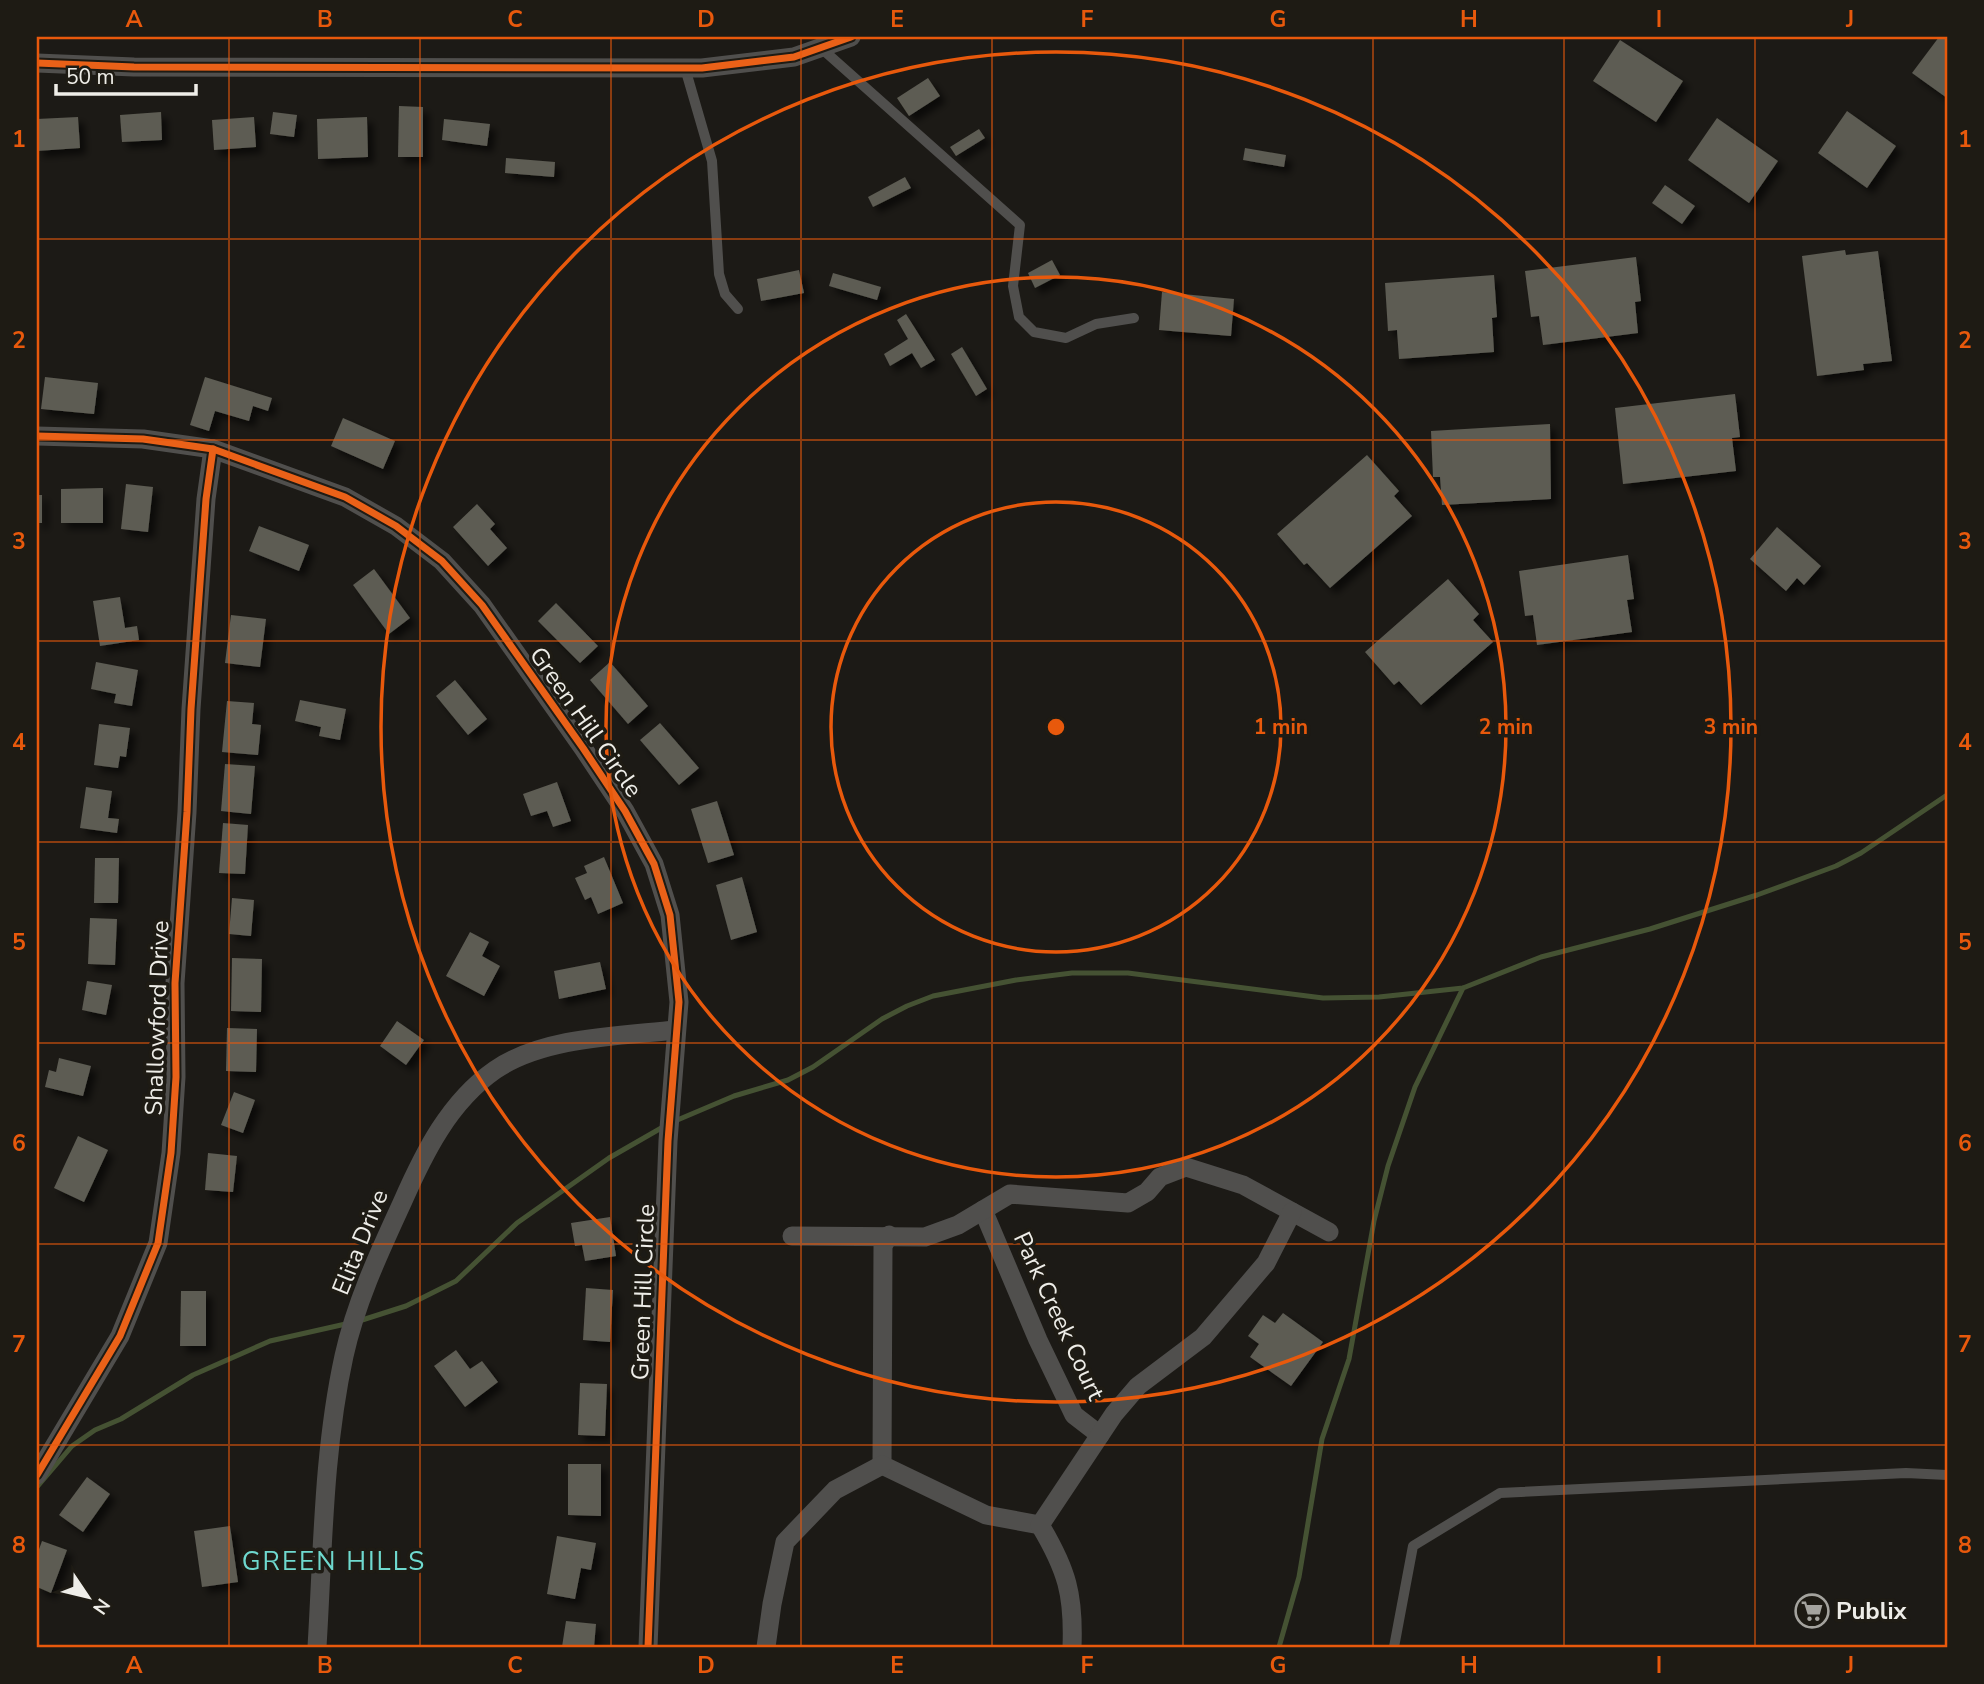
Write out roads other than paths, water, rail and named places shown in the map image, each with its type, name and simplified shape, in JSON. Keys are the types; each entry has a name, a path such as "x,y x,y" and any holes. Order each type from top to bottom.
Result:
{"street":[{"path":"37,63 134,67 702,68 794,57 851,37"},
{"name":"Green Hill Circle","path":"37,436 143,439 212,449 345,496 396,526 442,561 482,606 611,790 654,864 670,915 678,1002 668,1141 648,1647"},
{"name":"Shallowford Drive","path":"37,1475 120,1336 158,1243 171,1153 176,1077 175,983 191,709 212,449"},
{"name":"Elita Drive","path":"317,1647 328,1457 344,1356 366,1282 425,1151 461,1100 496,1069 530,1052 565,1043 675,1030"},
{"name":"Park Creek Court","path":"792,1236 925,1237 958,1225 1010,1194 1128,1203 1147,1192 1160,1177 1186,1167 1243,1185 1329,1232"},
{"name":"Park Creek Court","path":"983,1210 1038,1340 1074,1415 1100,1435"},
{"name":"Park Creek Court","path":"1040,1525 1114,1414 1138,1386 1212,1326 1266,1263 1292,1212"},
{"path":"882,1465 883,1246 889,1235"},
{"path":"882,1465 986,1515 1040,1525 1055,1549 1068,1585 1074,1613 1072,1647"},
{"path":"766,1647 785,1542 835,1490 882,1465"}],"lane":[{"path":"821,48 1020,225 1013,286 1019,317 1034,332 1066,338 1096,324 1134,318"},
{"path":"685,68 712,161 719,274 725,294 738,309"},
{"path":"1394,1647 1413,1546 1500,1493 1906,1473 1947,1475"}],"waterway":[{"path":"675,1121 734,1096 788,1080 813,1067 882,1019 907,1006 933,996 1016,980 1072,973 1128,973 1323,998 1379,997 1463,988 1541,957 1650,929 1757,895 1836,866 1861,853 1947,795"},
{"path":"1279,1647 1299,1577 1322,1439 1349,1359 1374,1221 1388,1166 1415,1087 1463,988"},
{"path":"359,1321 406,1306 456,1281 517,1223 609,1158 663,1127"},
{"path":"37,1487 72,1446 95,1430 121,1419 193,1375 270,1341 350,1323"}],"place":[{"name":"Publix","path":"1812,1611"}],"district":[{"name":"GREEN HILLS","path":"334,1561"}]}
